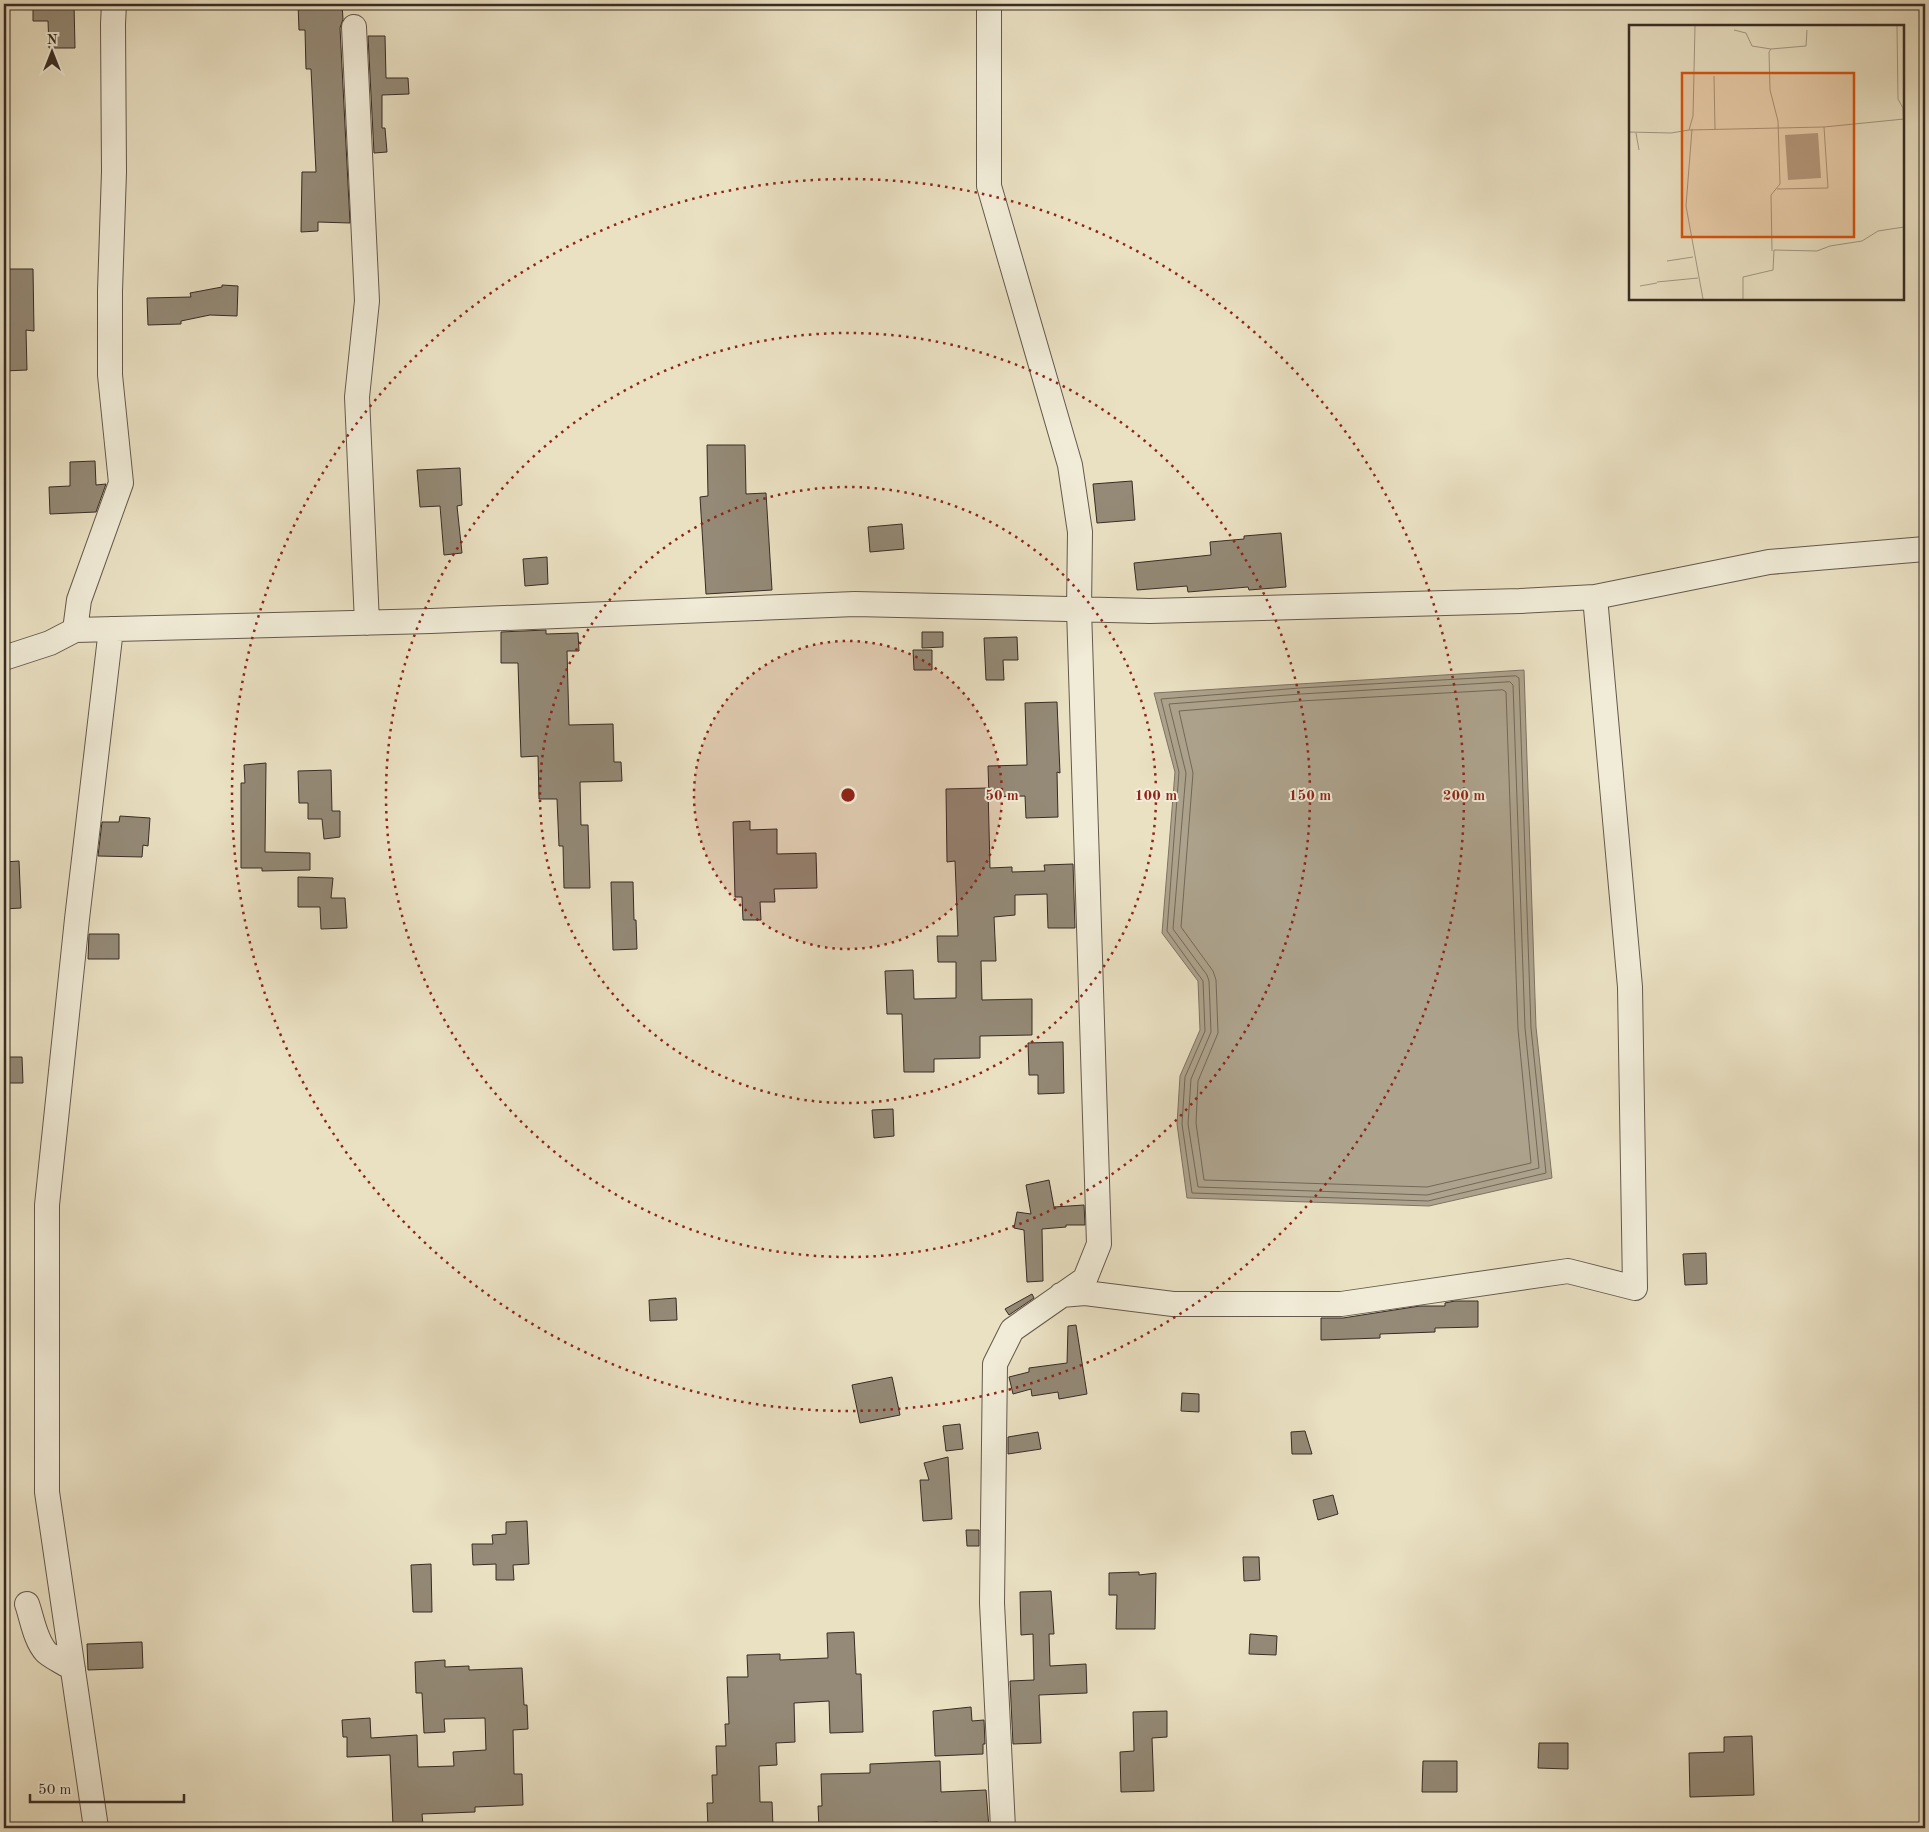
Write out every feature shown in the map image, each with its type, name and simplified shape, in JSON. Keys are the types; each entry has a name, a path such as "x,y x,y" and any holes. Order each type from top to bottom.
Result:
{"street":[{"path":"75,630 79,600 121,483 110,375 110,291 114,172 114,4"},
{"path":"989,4 989,186 1070,465 1080,532 1079,609 1099,1244 1085,1279 1012,1330 995,1364 992,1603 1003,1828"},
{"path":"354,27 367,301 357,397 367,623"},
{"path":"4,658 50,643 75,630 367,623 855,604 1150,611 1595,598 1769,562 1925,549"},
{"path":"1062,1296 1085,1293 1173,1304 1341,1304 1568,1271 1635,1288 1630,987 1595,598"},
{"path":"96,1828 47,1492 47,1205 76,929 111,629"},
{"path":"27,1604 40,1644 47,1654 73,1669"}],"water":[{"path":"1524,670 1536,1027 1552,1178 1429,1206 1187,1198 1177,1124 1180,1076 1200,1030 1198,981 1162,933 1175,772 1154,693"}],"building":[{"path":"33,4 74,4 75,48 49,48 48,21 33,21"},
{"path":"298,4 342,4 343,19 340,28 350,223 318,222 318,231 301,232 302,172 316,172 311,69 306,69 305,30 299,30"},
{"path":"368,36 385,36 386,78 408,78 409,94 382,95 382,128 385,128 387,152 374,153"},
{"path":"4,269 33,269 34,331 26,330 27,370 4,371"},
{"path":"222,285 238,286 237,316 210,315 181,321 181,324 148,325 147,298 191,297 190,293 222,287"},
{"path":"707,445 745,445 746,494 766,493 772,590 706,594 700,497 708,496"},
{"path":"95,461 96,485 106,484 96,512 50,514 49,487 70,486 70,462"},
{"path":"460,468 462,505 457,506 462,553 444,555 440,506 420,507 417,470"},
{"path":"1132,481 1135,520 1097,523 1093,484"},
{"path":"902,524 904,549 870,552 868,527"},
{"path":"1281,533 1286,587 1249,590 1248,587 1188,592 1187,586 1137,590 1134,563 1211,555 1210,542 1244,539 1244,536"},
{"path":"547,557 548,584 525,586 523,559"},
{"path":"546,630 546,634 578,633 579,651 567,651 569,725 613,724 614,762 621,762 622,781 580,782 581,825 588,825 590,888 564,888 563,846 559,846 557,799 539,799 538,756 521,757 518,663 501,663 501,632"},
{"path":"922,632 943,632 943,647 922,648"},
{"path":"1017,637 1018,660 1003,660 1004,680 986,680 984,638"},
{"path":"913,650 932,650 932,670 914,670"},
{"path":"1057,702 1060,773 1057,772 1058,817 1026,818 1025,796 989,797 988,766 1027,765 1025,703"},
{"path":"266,763 265,852 310,853 310,870 262,871 262,868 241,868 241,783 245,783 244,765"},
{"path":"331,770 332,811 340,811 340,837 324,839 322,819 308,819 308,803 299,803 298,771"},
{"path":"988,788 990,868 1012,867 1012,872 1045,871 1044,865 1073,864 1075,928 1048,928 1047,894 1015,895 1015,915 994,917 996,961 981,961 982,1000 1032,999 1032,1035 980,1036 980,1058 934,1059 934,1072 904,1072 902,1014 887,1014 885,971 913,970 914,999 956,998 956,962 938,962 937,936 958,936 955,861 947,862 946,789"},
{"path":"120,816 150,818 148,846 143,845 142,857 98,856 102,822 119,822"},
{"path":"750,821 750,830 777,829 777,854 816,853 817,888 774,889 775,902 760,902 761,920 743,920 742,897 735,897 733,822"},
{"path":"19,861 21,908 4,909 4,862"},
{"path":"298,877 333,878 331,898 345,898 347,928 321,929 320,907 298,907"},
{"path":"611,882 633,882 637,949 613,950"},
{"path":"89,934 119,934 119,959 88,959"},
{"path":"1063,1042 1064,1093 1038,1094 1038,1075 1029,1075 1028,1043"},
{"path":"4,1057 22,1057 23,1083 4,1083"},
{"path":"893,1109 894,1136 874,1138 872,1110"},
{"path":"1049,1180 1054,1207 1084,1205 1085,1225 1066,1225 1066,1227 1042,1229 1043,1281 1027,1282 1024,1230 1014,1228 1017,1212 1031,1214 1026,1185"},
{"path":"1706,1253 1707,1284 1685,1285 1683,1254"},
{"path":"1032,1294 1034,1298 1009,1315 1005,1309"},
{"path":"676,1298 677,1320 650,1321 649,1300"},
{"path":"1478,1301 1478,1327 1435,1328 1435,1332 1380,1334 1380,1338 1321,1340 1321,1318 1343,1318 1420,1306 1445,1306 1445,1303"},
{"path":"1076,1325 1087,1394 1059,1399 1058,1392 1032,1396 1031,1389 1013,1394 1009,1377 1029,1372 1029,1368 1067,1363 1068,1326"},
{"path":"892,1377 900,1415 860,1423 852,1385"},
{"path":"1182,1393 1199,1394 1199,1412 1181,1411"},
{"path":"960,1424 963,1449 946,1451 943,1426"},
{"path":"1305,1431 1312,1454 1292,1454 1291,1432"},
{"path":"1038,1432 1041,1449 1008,1454 1008,1437"},
{"path":"948,1457 952,1519 923,1521 920,1480 929,1480 924,1463"},
{"path":"1333,1495 1338,1514 1318,1520 1313,1500"},
{"path":"527,1521 529,1564 513,1565 514,1580 496,1580 496,1564 473,1565 472,1544 493,1544 492,1535 506,1534 506,1522"},
{"path":"966,1530 979,1530 979,1546 967,1546"},
{"path":"1243,1557 1259,1557 1260,1580 1244,1581"},
{"path":"431,1564 432,1612 413,1612 411,1565"},
{"path":"1139,1572 1139,1575 1156,1573 1155,1629 1116,1629 1117,1595 1109,1595 1109,1573"},
{"path":"1051,1591 1054,1634 1049,1634 1050,1666 1086,1664 1087,1693 1039,1695 1041,1743 1013,1744 1010,1681 1034,1680 1033,1634 1021,1635 1020,1592"},
{"path":"854,1632 856,1674 861,1674 863,1732 830,1733 829,1701 794,1703 795,1742 776,1743 777,1765 759,1766 760,1802 772,1802 773,1827 708,1828 707,1803 713,1803 712,1775 717,1775 716,1746 726,1746 725,1724 729,1724 727,1677 748,1677 747,1655 780,1654 780,1660 828,1658 827,1633"},
{"path":"1250,1634 1277,1636 1276,1655 1249,1654"},
{"path":"142,1642 143,1668 88,1670 87,1644"},
{"path":"445,1660 445,1667 469,1666 469,1670 522,1668 524,1705 527,1705 528,1729 513,1730 514,1774 522,1774 523,1805 475,1807 475,1812 422,1814 423,1825 393,1826 390,1755 347,1757 347,1737 343,1737 342,1720 370,1718 371,1738 417,1735 418,1767 454,1766 453,1752 486,1750 485,1718 444,1719 445,1732 424,1733 422,1693 416,1693 415,1662"},
{"path":"971,1707 972,1721 984,1720 985,1744 983,1744 983,1754 935,1756 933,1711"},
{"path":"1167,1711 1167,1737 1152,1738 1154,1791 1121,1792 1120,1752 1134,1751 1133,1712"},
{"path":"1752,1736 1754,1795 1690,1797 1689,1753 1724,1752 1724,1737"},
{"path":"1539,1743 1568,1743 1568,1769 1538,1768"},
{"path":"940,1761 941,1792 986,1790 989,1828 938,1828 938,1822 907,1823 907,1828 819,1828 818,1806 822,1806 821,1774 870,1773 870,1764"},
{"path":"1423,1761 1457,1761 1457,1792 1422,1792"}]}
